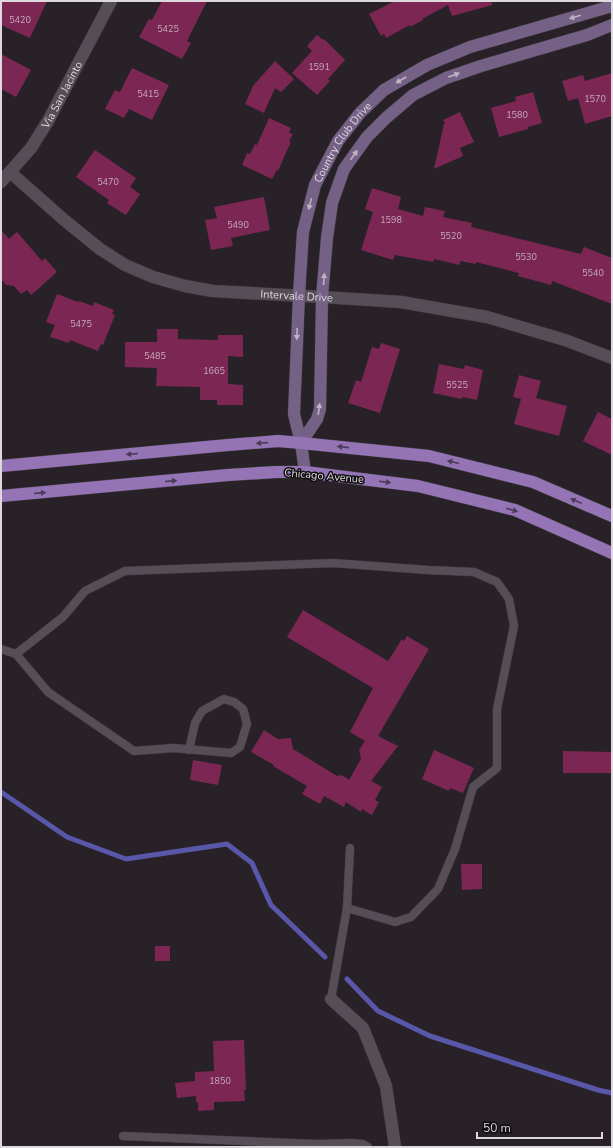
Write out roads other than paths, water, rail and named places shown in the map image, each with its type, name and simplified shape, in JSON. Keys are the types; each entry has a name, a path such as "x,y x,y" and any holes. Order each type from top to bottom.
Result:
{"main road":[{"path":"1,466 278,441 429,456 534,482 612,516"},
{"name":"Chicago Avenue","path":"1,496 228,475 305,472 418,486 515,510 612,553"}],"street":[{"name":"Via San Jacinto","path":"1,182 31,148 48,121 111,1"},
{"name":"Country Club Drive","path":"305,472 301,443 294,414 303,232 315,185 338,141 360,113 384,90 426,65 470,47 612,6"},
{"name":"Country Club Drive","path":"301,443 317,419 320,409 322,296 326,238 332,203 344,168 366,137 414,95 446,78 481,66 587,35 612,25"},
{"name":"Intervale Drive","path":"10,172 100,249 126,265 153,277 185,286 213,291 322,296 401,302 487,317 565,340 612,358"},
{"path":"331,999 363,1028 386,1086 395,1147"}],"lane":[{"path":"16,654 63,617 85,591 125,571 333,563 474,572 497,582 509,599 514,626 497,709 496,768 473,786 455,849 438,889 411,917 395,922 347,908"},
{"path":"1,649 16,654 48,692 134,751 174,748 189,750 231,753 240,747 247,724 243,708 234,702 224,699 202,711 195,723 189,750"},
{"path":"331,999 347,908 350,848"},
{"path":"123,1136 316,1144 351,1143 363,1144 368,1147"}],"waterway":[{"path":"1,792 67,837 126,859 227,844 252,863 271,905 325,957"},
{"path":"347,979 378,1011 430,1036 598,1090 612,1093"}]}
